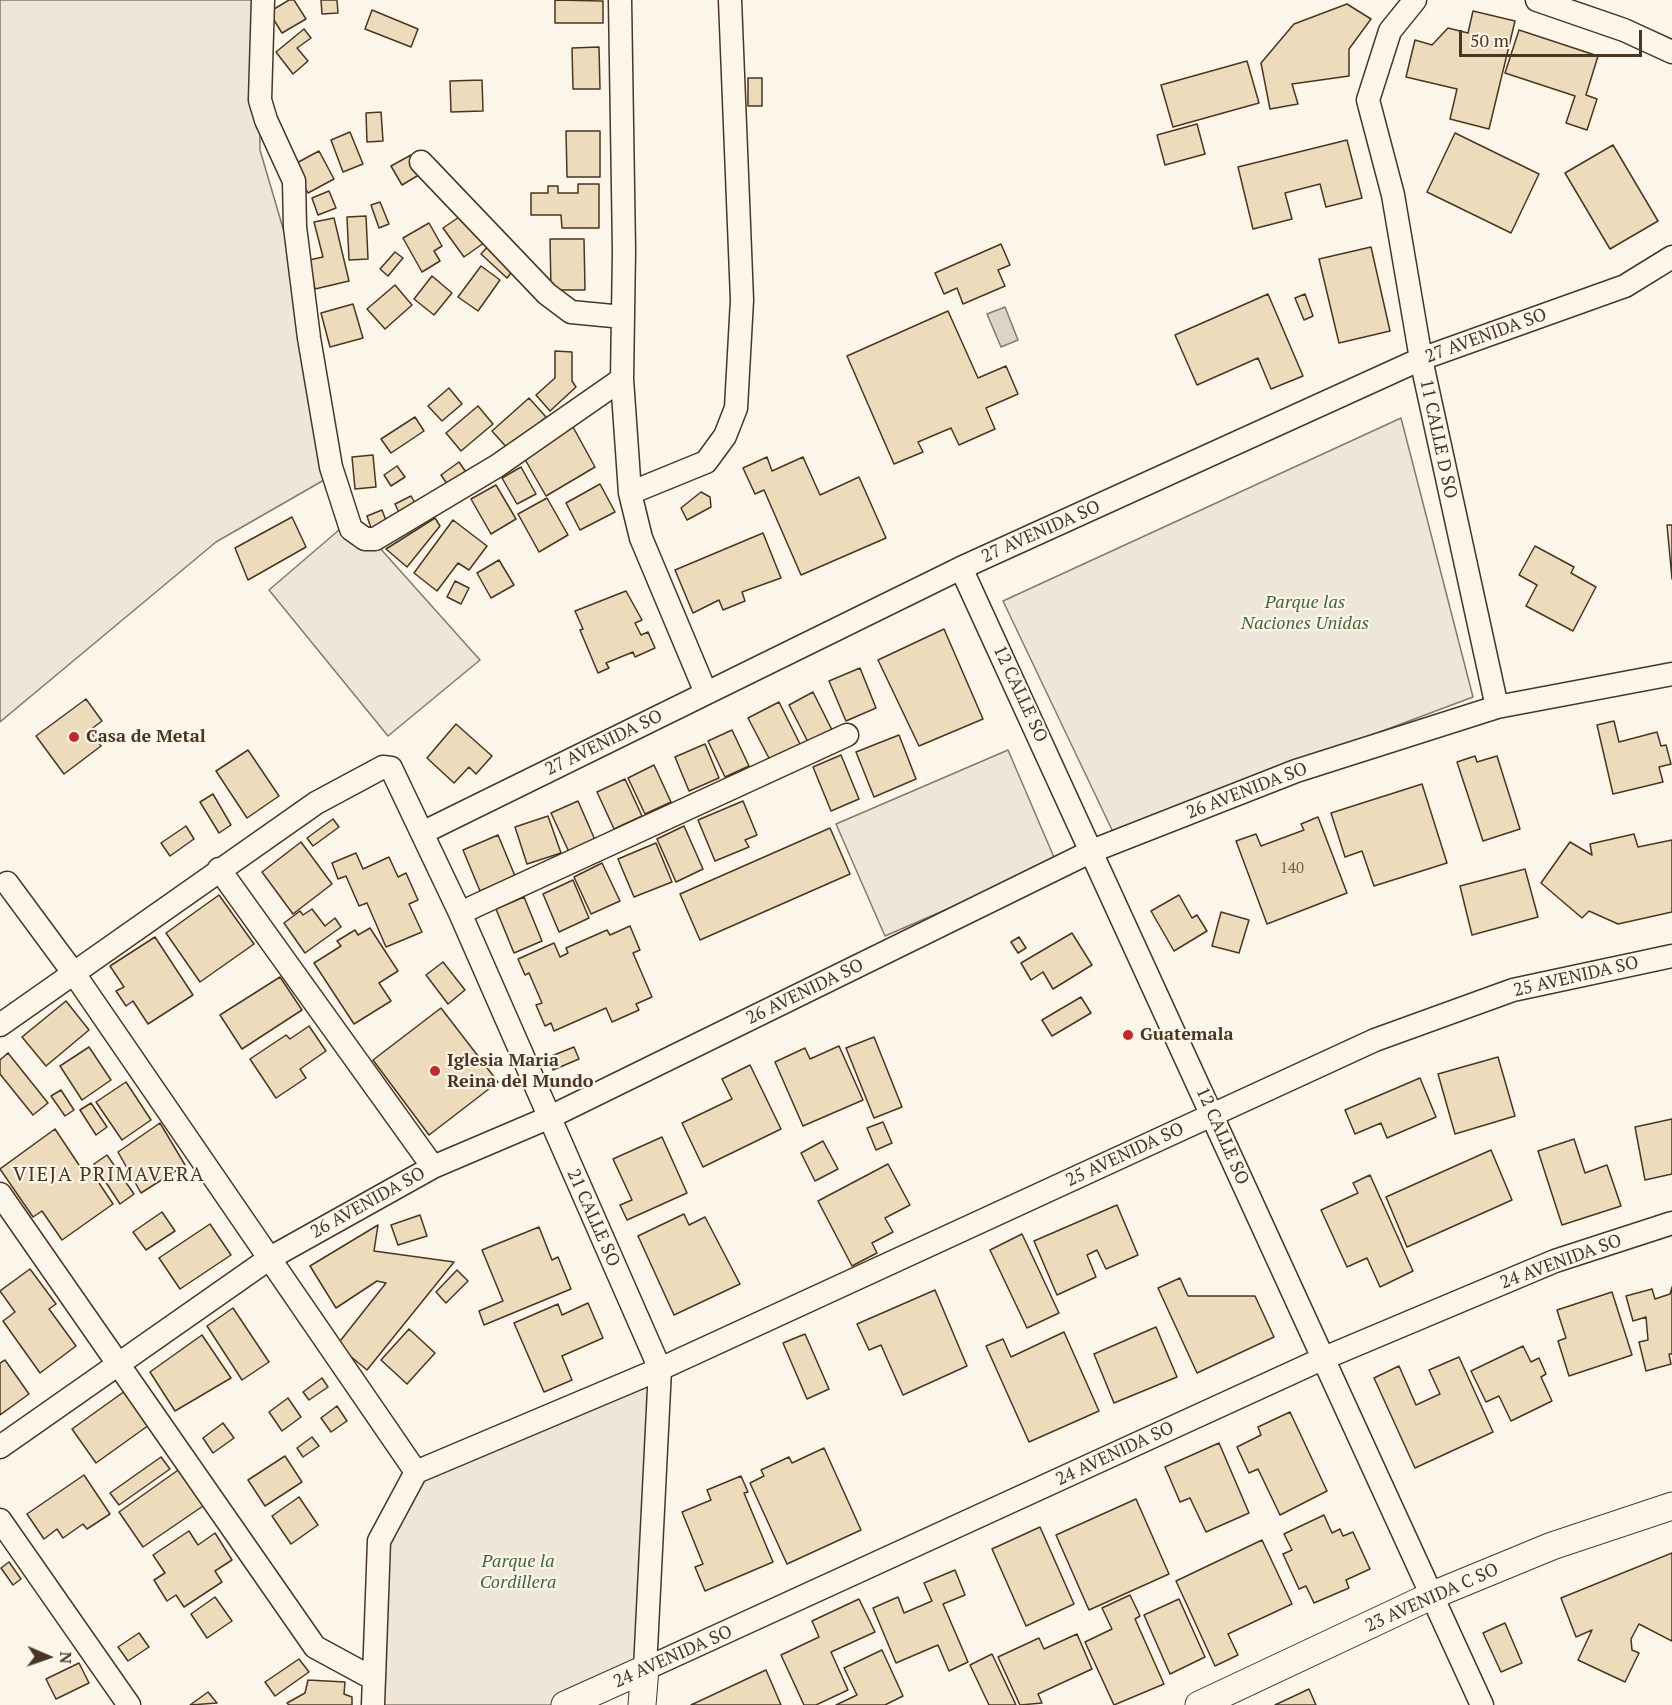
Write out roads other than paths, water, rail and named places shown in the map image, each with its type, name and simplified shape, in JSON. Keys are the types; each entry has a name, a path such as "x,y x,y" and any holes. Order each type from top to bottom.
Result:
{"street":[{"path":"263,0 260,100 266,120 294,181 295,227 309,338 331,467 351,529 365,539 375,539 498,466 622,379"},
{"path":"620,0 622,379 630,494 641,538 705,693"},
{"path":"630,494 706,462 725,436 736,408 742,300 730,0"},
{"name":"11 CALLE D SO","path":"1415,0 1390,31 1368,100 1393,195 1421,359 1497,707"},
{"path":"1537,0 1624,30 1672,52"},
{"path":"421,162 547,294 571,312 623,317"},
{"name":"27 AVENIDA SO","path":"422,833 962,568 1421,359 1625,286 1672,257"},
{"name":"12 CALLE SO","path":"962,568 1482,1705"},
{"name":"26 AVENIDA SO","path":"0,1447 118,1362 270,1258 432,1167 548,1118 1092,851 1296,771 1497,707 1672,674"},
{"path":"460,914 848,735"},
{"name":"21 CALLE SO","path":"219,869 316,803 383,767 391,768 460,914 660,1370 642,1705"},
{"path":"0,1025 75,975 219,869 432,1167"},
{"path":"7,883 75,975 416,1472 379,1541 373,1705"},
{"name":"25 AVENIDA SO","path":"416,1472 660,1370 1375,1040 1513,990 1672,956"},
{"path":"0,1194 315,1647 374,1679"},
{"name":"24 AVENIDA SO","path":"565,1705 1322,1359 1555,1261 1672,1223"},
{"name":"23 AVENIDA C SO","path":"1199,1705 1433,1595 1552,1546 1672,1506"},
{"path":"0,1520 129,1705"}],"place":[{"name":"Casa de Metal","path":"74,737"},
{"name":"Guatemala","path":"1128,1035"},
{"name":"Iglesia Maria Reina del Mundo","path":"435,1071"}],"district":[{"name":"VIEJA PRIMAVERA","path":"109,1175"}],"park label":[{"name":"Parque las Naciones Unidas","path":"1305,613"},
{"name":"Parque la Cordillera","path":"518,1572"}]}
